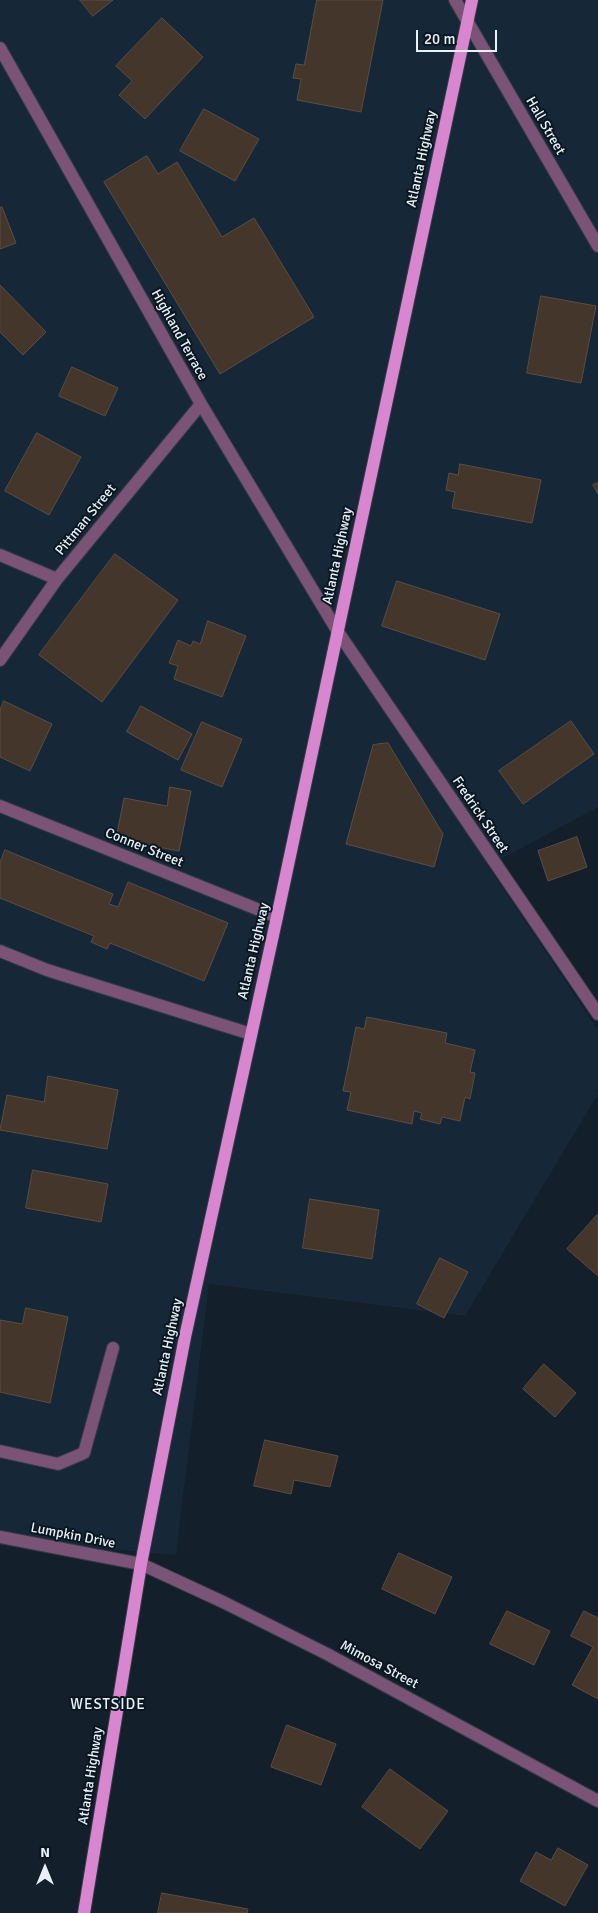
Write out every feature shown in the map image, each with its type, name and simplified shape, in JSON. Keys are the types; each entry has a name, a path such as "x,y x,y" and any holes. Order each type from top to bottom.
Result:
{"main road":[{"name":"Atlanta Highway","path":"84,1913 141,1564 185,1337 277,917 472,0"}],"street":[{"name":"Hall Street","path":"454,0 598,246"},
{"name":"Highland Terrace","path":"0,48 200,404 338,632"},
{"name":"Pittman Street","path":"0,660 57,579 200,404"},
{"path":"0,555 57,579"},
{"name":"Fredrick Street","path":"338,632 598,1014"},
{"name":"Conner Street","path":"0,806 277,917"},
{"path":"0,951 47,970 251,1034"},
{"path":"0,1450 58,1464 84,1453 113,1348"},
{"name":"Lumpkin Drive","path":"0,1537 141,1564"},
{"name":"Mimosa Street","path":"141,1564 224,1602 327,1654 598,1801"}],"shaded area":[{"path":"0,0 598,0 598,807 488,866 598,1030 598,1094 465,1316 209,1284 176,1555 0,1540"}],"building":[{"path":"80,0 113,0 93,16"},
{"path":"317,0 383,0 361,112 297,100 301,79 293,78 296,64 304,65"},
{"path":"162,18 203,57 145,119 119,95 132,81 116,66"},
{"path":"204,109 259,139 235,181 180,151"},
{"path":"147,156 158,174 177,162 222,237 254,218 314,317 220,374 104,182"},
{"path":"2,207 16,243 0,249 0,208"},
{"path":"0,285 46,332 23,355 0,332"},
{"path":"541,296 596,306 581,383 527,373"},
{"path":"72,367 118,388 105,416 59,396"},
{"path":"37,433 81,457 49,515 5,491"},
{"path":"460,464 541,480 532,523 452,508 455,492 446,490 449,473 458,475"},
{"path":"598,483 598,494 593,485"},
{"path":"115,554 178,600 102,702 39,655"},
{"path":"397,581 500,614 485,660 382,626"},
{"path":"208,621 246,636 222,697 174,679 178,666 169,663 178,640 191,646 193,641 200,644"},
{"path":"4,701 52,724 30,771 0,757 0,710"},
{"path":"141,706 192,734 178,760 127,732"},
{"path":"571,721 594,754 523,804 499,771"},
{"path":"202,722 242,739 222,787 181,770"},
{"path":"388,743 443,834 434,867 346,844 373,745"},
{"path":"170,787 191,791 179,851 116,839 124,798 167,806"},
{"path":"577,837 587,867 548,881 538,851"},
{"path":"5,850 113,894 109,904 118,907 128,882 228,923 204,981 110,943 107,949 91,942 94,936 0,898 0,863"},
{"path":"367,1017 447,1033 445,1043 475,1050 470,1072 475,1073 470,1099 465,1097 460,1121 442,1117 440,1124 420,1119 422,1113 414,1111 412,1124 347,1110 351,1092 343,1091 356,1027 364,1029"},
{"path":"48,1076 118,1090 107,1149 0,1130 7,1095 44,1102"},
{"path":"33,1170 108,1184 101,1222 26,1208"},
{"path":"310,1199 379,1210 372,1259 303,1248"},
{"path":"598,1214 598,1276 567,1249"},
{"path":"440,1258 468,1272 444,1318 417,1304"},
{"path":"26,1308 68,1317 50,1403 0,1392 0,1320 22,1324"},
{"path":"544,1364 576,1393 555,1417 523,1389"},
{"path":"265,1440 338,1456 330,1487 294,1480 291,1494 254,1486"},
{"path":"399,1553 452,1577 435,1614 382,1589"},
{"path":"507,1611 550,1631 534,1665 490,1644"},
{"path":"584,1611 598,1618 598,1699 572,1685 593,1647 571,1636"},
{"path":"287,1725 336,1744 321,1785 271,1767"},
{"path":"390,1769 448,1811 420,1849 362,1807"},
{"path":"558,1848 588,1865 565,1906 520,1881 536,1852 551,1860"},
{"path":"162,1893 248,1909 247,1913 158,1913"}],"district":[{"name":"WESTSIDE","path":"108,1705"}]}
